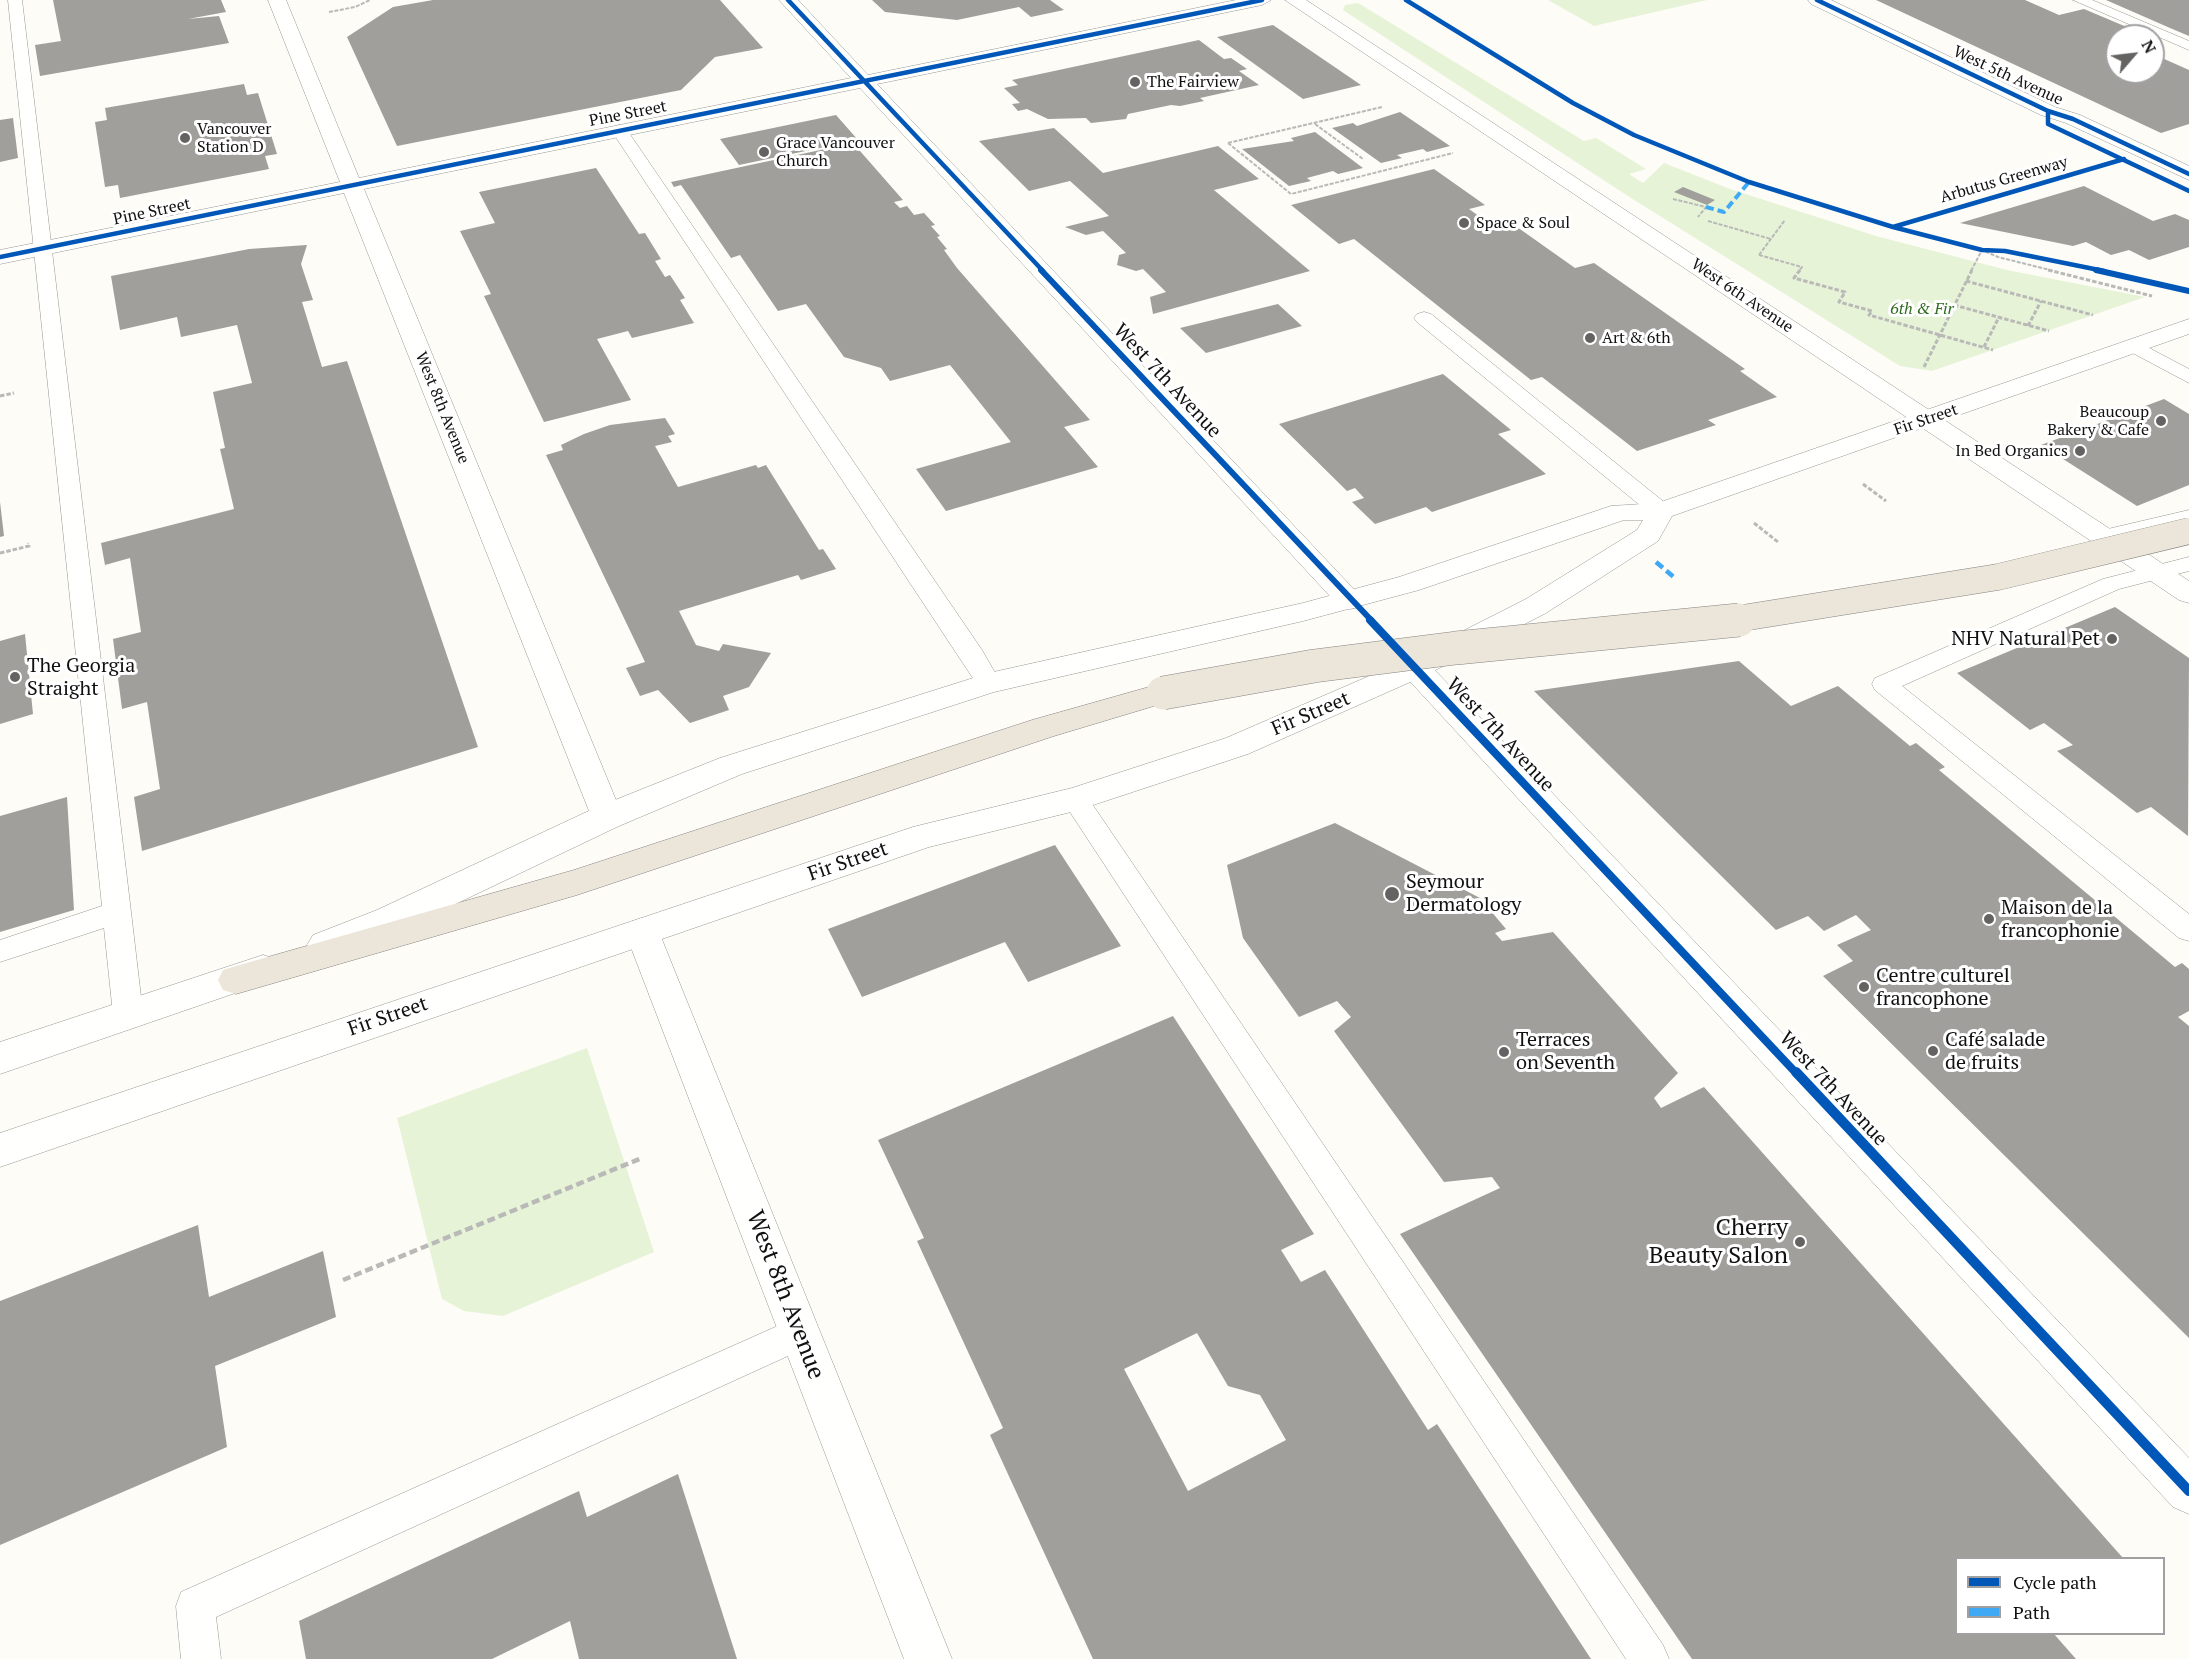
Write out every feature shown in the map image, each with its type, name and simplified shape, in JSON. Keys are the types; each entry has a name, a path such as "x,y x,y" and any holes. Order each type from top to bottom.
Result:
{"highway":[{"path":"236,980 577,882 1043,728 1163,693 1314,666 1456,648 1746,619 1998,577 2189,531"}],"street":[{"name":"West 8th Avenue","path":"277,0 350,185 608,817"},
{"name":"West 7th Avenue","path":"788,0 1350,600"},
{"name":"Pine Street","path":"0,257 1262,0"},
{"name":"West 6th Avenue","path":"1294,0 2189,594"},
{"name":"West 5th Avenue","path":"1817,0 2048,111 2073,119 2189,174"},
{"name":"Fir Street","path":"0,1058 236,980 389,920 608,817 731,766 989,683 1350,600 1408,584 1621,512 1661,511 2189,326"},
{"name":"Fir Street","path":"0,1150 924,836 1075,799 1237,746 1414,668 1536,606 1648,535 1661,511"},
{"name":"West 7th Avenue","path":"1414,668 2189,1491"},
{"name":"West 8th Avenue","path":"642,932 928,1659"}],"lane":[{"path":"15,0 128,1014"},
{"path":"2080,0 2189,46"},
{"path":"619,130 989,683"},
{"path":"1424,318 1661,511"},
{"path":"2134,346 2189,377"},
{"path":"2103,537 2189,517"},
{"path":"2189,564 2110,584 1884,684 2189,930"},
{"path":"1075,799 1649,1659"},
{"path":"0,951 117,912"},
{"path":"201,1659 195,1606 800,1333"}],"path":[{"path":"325,12 355,8 370,0"},
{"path":"1392,105 1228,143 1291,194 1460,152"},
{"path":"1314,123 1363,159"},
{"path":"1662,196 1706,207 1697,218 1771,238"},
{"path":"1754,262 1785,220"},
{"path":"1971,247 1998,257 2145,292 2160,300"},
{"path":"1982,250 2005,251 2061,263"},
{"path":"1922,374 1925,362 1982,250"},
{"path":"1759,255 1802,267 1794,278 1845,292 1839,302 1872,311 1869,315 1994,350"},
{"path":"1966,281 2097,315"},
{"path":"2028,326 2041,301"},
{"path":"1954,305 2050,331"},
{"path":"1984,347 1999,317"},
{"path":"1860,482 1886,501"},
{"path":"1753,523 1778,542"},
{"path":"342,1280 642,1158"}],"green space":[{"path":"1548,0 1707,0 1594,26"},
{"name":"6th & Fir","path":"1358,3 1584,141 1596,138 1646,169 1629,174 1643,183 1664,163 1730,189 1876,236 2007,270 2145,297 1932,371 1900,366 1631,198 1343,10 1345,5"},
{"path":"587,1048 654,1252 503,1316 464,1311 442,1299 397,1118"}],"building":[{"path":"53,0 221,0 226,12 188,19 219,16 229,43 40,76 35,45 61,41"},
{"path":"433,0 720,0 763,48 715,57 681,90 397,146 347,37 393,7"},
{"path":"872,0 1050,0 1064,10 1031,17 1019,7 957,20 885,12"},
{"path":"1876,0 2025,0 2059,15 2084,9 2120,24 2105,24 2105,84 2165,84 2165,59 2189,70 2189,124 2161,133"},
{"path":"2106,0 2189,0 2189,36"},
{"path":"1273,25 1361,85 1303,99 1217,37"},
{"name":"The Fairview","path":"1199,40 1224,59 1231,58 1247,69 1239,71 1259,85 1200,98 1204,101 1128,114 1126,119 1091,123 1086,118 1048,119 1027,109 1018,111 1012,104 1020,103 1004,88 1018,85 1012,80"},
{"name":"Vancouver Station D","path":"244,84 247,95 258,93 277,154 265,156 269,169 120,198 118,185 105,187 95,122 107,120 105,108"},
{"path":"1400,112 1450,146 1427,152 1423,149 1397,155 1402,158 1381,163 1332,128 1353,123 1357,126"},
{"name":"Grace Vancouver Church","path":"836,115 858,140 739,165 720,139"},
{"path":"13,118 18,158 0,162 0,120"},
{"path":"1054,128 1103,173 1218,146 1259,179 1214,190 1310,271 1153,314 1150,297 1166,292 1143,269 1136,271 1117,265 1119,255 1126,253 1103,231 1086,235 1065,227 1109,216 1070,181 1029,191 979,141"},
{"path":"1315,132 1363,168 1338,174 1333,171 1307,178 1311,181 1289,186 1242,149 1294,141 1291,138"},
{"path":"853,143 903,200 894,202 900,208 907,206 914,215 924,213 935,225 931,226 940,236 937,237 947,249 944,250 957,268 1090,420 1064,427 1098,467 946,511 916,469 1011,442 950,365 890,381 881,368 844,357 806,304 778,311 740,255 731,258 681,185 674,187 671,182"},
{"path":"596,168 639,234 645,233 661,259 655,261 665,277 670,275 685,298 680,300 694,323 632,338 628,331 597,339 631,400 544,422 484,296 491,294 460,231 495,223 479,192"},
{"name":"Art & 6th","path":"1434,169 1485,205 1469,209 1494,227 1510,222 1575,268 1594,263 1745,369 1740,371 1777,397 1708,420 1716,425 1637,451 1542,377 1531,380 1354,239 1339,244 1291,205"},
{"path":"2084,186 2153,221 2175,214 2189,220 2189,247 2149,260 2129,250 2111,255 2086,242 2073,246 1960,223"},
{"path":"1683,187 1715,200 1707,205 1674,192"},
{"path":"307,245 301,264 313,300 302,302 322,367 347,361 478,747 142,851 134,797 160,789 147,702 122,709 113,639 141,632 130,558 105,565 101,543 234,509 220,449 225,448 213,392 252,383 237,325 181,337 177,317 120,330 111,276 249,249"},
{"path":"1278,304 1302,326 1206,353 1180,328"},
{"path":"1443,374 1511,430 1498,434 1546,474 1432,512 1426,507 1375,524 1352,502 1364,498 1355,488 1347,491 1279,424"},
{"path":"2164,399 2189,414 2189,485 2137,506 2041,445"},
{"path":"665,418 675,434 668,436 672,442 655,446 678,487 756,465 758,468 766,465 819,550 823,549 836,569 801,580 798,575 679,611 696,645 719,651 723,644 771,653 749,687 723,696 729,710 690,723 658,690 640,696 626,668 645,662 546,455 563,450 561,445 584,434 610,425"},
{"path":"0,502 4,536 0,537"},
{"path":"2115,607 2189,658 2188,836 2151,807 2137,813 2057,751 2073,745 2044,723 2030,730 1957,673"},
{"name":"The Georgia Straight","path":"25,634 33,714 0,724 0,641"},
{"name":"Maison de la francophonie","path":"1739,661 1791,706 1838,686 1910,746 1916,743 1945,767 1939,770 2175,967 2182,963 2189,969 2189,1011 2178,1017 2189,1026 2189,1338 1823,976 1853,961 1837,945 1871,930 1856,915 1824,931 1808,916 1776,930 1534,691"},
{"path":"67,797 74,910 0,932 0,816"},
{"path":"1335,823 1480,898 1506,929 1495,933 1502,941 1553,932 1678,1073 1654,1098 1661,1108 1704,1087 2122,1557 1955,1557 1955,1635 2055,1635 2076,1659 1692,1659 1400,1234 1500,1188 1492,1177 1444,1182 1334,1031 1351,1017 1337,1001 1299,1017 1243,938 1227,865"},
{"path":"1055,845 1121,946 1028,982 1005,942 862,997 828,929"},
{"path":"1173,1016 1314,1234 1281,1250 1301,1282 1325,1270 1428,1430 1437,1424 1591,1659 1093,1659 990,1435 1003,1428 917,1241 924,1238 878,1140","holes":["1197,1333 1228,1386 1260,1395 1286,1440 1188,1491 1124,1369"]},
{"path":"198,1225 209,1297 323,1251 336,1317 215,1366 227,1447 0,1545 0,1301"},
{"path":"678,1474 737,1659 579,1659 570,1621 492,1659 306,1659 299,1621 579,1491 587,1517"}],"marked path":[{"path":"1706,207 1724,212 1749,182"},
{"path":"1656,562 1676,579"}],"cycle path":[{"path":"788,0 2189,1491"},
{"path":"0,257 1262,0"},
{"path":"1406,0 1573,103 1634,135 1749,182 1893,227 1982,250 2005,251 2161,283 2189,291"},
{"path":"1817,0 2048,111 2073,119 2189,174"},
{"path":"2048,111 2048,124 2189,191"},
{"name":"Arbutus Greenway","path":"1893,227 2124,159"}],"place":[{"name":"The Fairview","path":"1135,82"},
{"name":"Vancouver Station D","path":"185,138"},
{"name":"Grace Vancouver Church","path":"764,152"},
{"name":"Space & Soul","path":"1464,223"},
{"name":"Art & 6th","path":"1590,338"},
{"name":"Beaucoup Bakery & Cafe","path":"2161,421"},
{"name":"In Bed Organics","path":"2080,451"},
{"name":"NHV Natural Pet","path":"2112,639"},
{"name":"The Georgia Straight","path":"15,677"},
{"name":"Seymour Dermatology","path":"1392,894"},
{"name":"Maison de la francophonie","path":"1989,919"},
{"name":"Centre culturel francophone","path":"1864,987"},
{"name":"Café salade de fruits","path":"1933,1051"},
{"name":"Terraces on Seventh","path":"1504,1052"},
{"name":"Cherry Beauty Salon","path":"1800,1242"}]}
